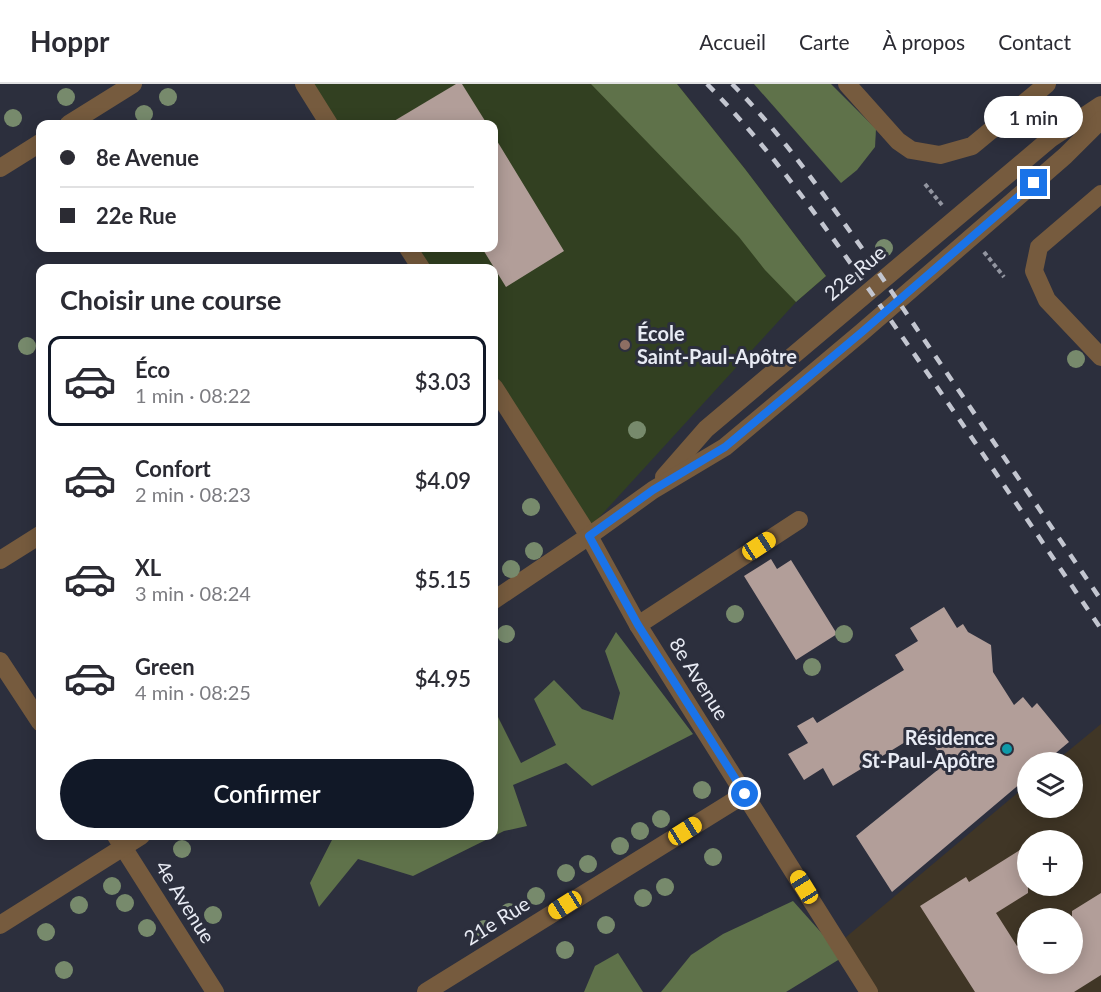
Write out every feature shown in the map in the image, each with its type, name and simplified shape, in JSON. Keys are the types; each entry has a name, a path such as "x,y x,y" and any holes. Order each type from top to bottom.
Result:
{"street":[{"path":"75,120 133,84"},
{"path":"304,84 326,120"},
{"path":"847,84 898,141 911,150 940,155 972,146 1047,84"},
{"name":"22e Rue","path":"653,490 706,429 1050,139 1101,105"},
{"name":"22e Rue","path":"498,597 653,490 725,447 1065,156 1101,120"},
{"path":"0,168 36,145"},
{"path":"1101,194 1040,248 1034,271 1047,300 1101,357"},
{"name":"8e Avenue","path":"498,393 589,536 638,625 869,992"},
{"path":"638,625 799,520"},
{"path":"0,560 36,538"},
{"path":"0,661 36,716"},
{"name":"21e Rue","path":"426,992 745,794"},
{"path":"0,925 120,841"},
{"name":"4e Avenue","path":"120,841 215,992"}],"path":[{"path":"925,184 954,219"},
{"path":"971,236 1004,277"}],"shaded area":[{"path":"1101,724 1101,992 869,992 839,943 1017,793 1017,818 1083,818 1083,752 1067,752"}],"green space":[{"name":"École Saint-Paul-Apôtre","path":"312,84 677,84 826,276 796,302 595,522 589,536 498,393 498,264 419,264 412,252 498,252 498,120 334,120"},
{"path":"591,84 677,84 826,276 796,302 765,270 739,237"},
{"path":"754,84 831,84 876,129 875,147 857,170 841,183"},
{"path":"616,632 693,734 592,786 566,763 513,785 527,826 498,834 498,717 521,763 556,745 534,699 554,680 582,709 613,720 620,693 605,651"},
{"path":"332,840 486,840 413,876 358,859 319,907 310,883"},
{"path":"793,901 843,957 786,992 661,992 691,955 723,934"},
{"path":"618,953 643,992 584,992 595,966"}],"building":[{"path":"456,84 462,84 484,120 396,120"},
{"path":"498,143 564,251 506,287 498,274 498,264 492,264 484,252 498,252"},
{"path":"771,559 777,569 791,560 837,634 796,660 744,576"},
{"name":"Résidence St-Paul-Apôtre","path":"944,607 957,628 963,624 968,632 991,645 993,672 1014,705 1023,697 1032,708 1037,703 1069,742 1057,752 1017,752 1017,786 892,892 856,836 945,764 925,730 833,786 823,768 804,780 788,754 808,743 797,726 813,717 817,723 904,670 895,655 918,641 910,628"},
{"path":"1017,852 1017,896 1023,896 996,913 1017,946 1017,974 1083,974 1083,908 1077,908 1101,893 1101,975 1074,992 975,992 920,906 966,877 969,882"}],"railway":[{"path":"707,84 753,134 836,242 961,421 1101,629"},
{"path":"732,84 785,144 864,251 1101,600"}],"place":[{"name":"École Saint-Paul-Apôtre","path":"625,345"},
{"name":"Résidence St-Paul-Apôtre","path":"1007,749"}],"route":[{"path":"745,794 638,625 589,536 653,490 725,447 1034,183"}]}
